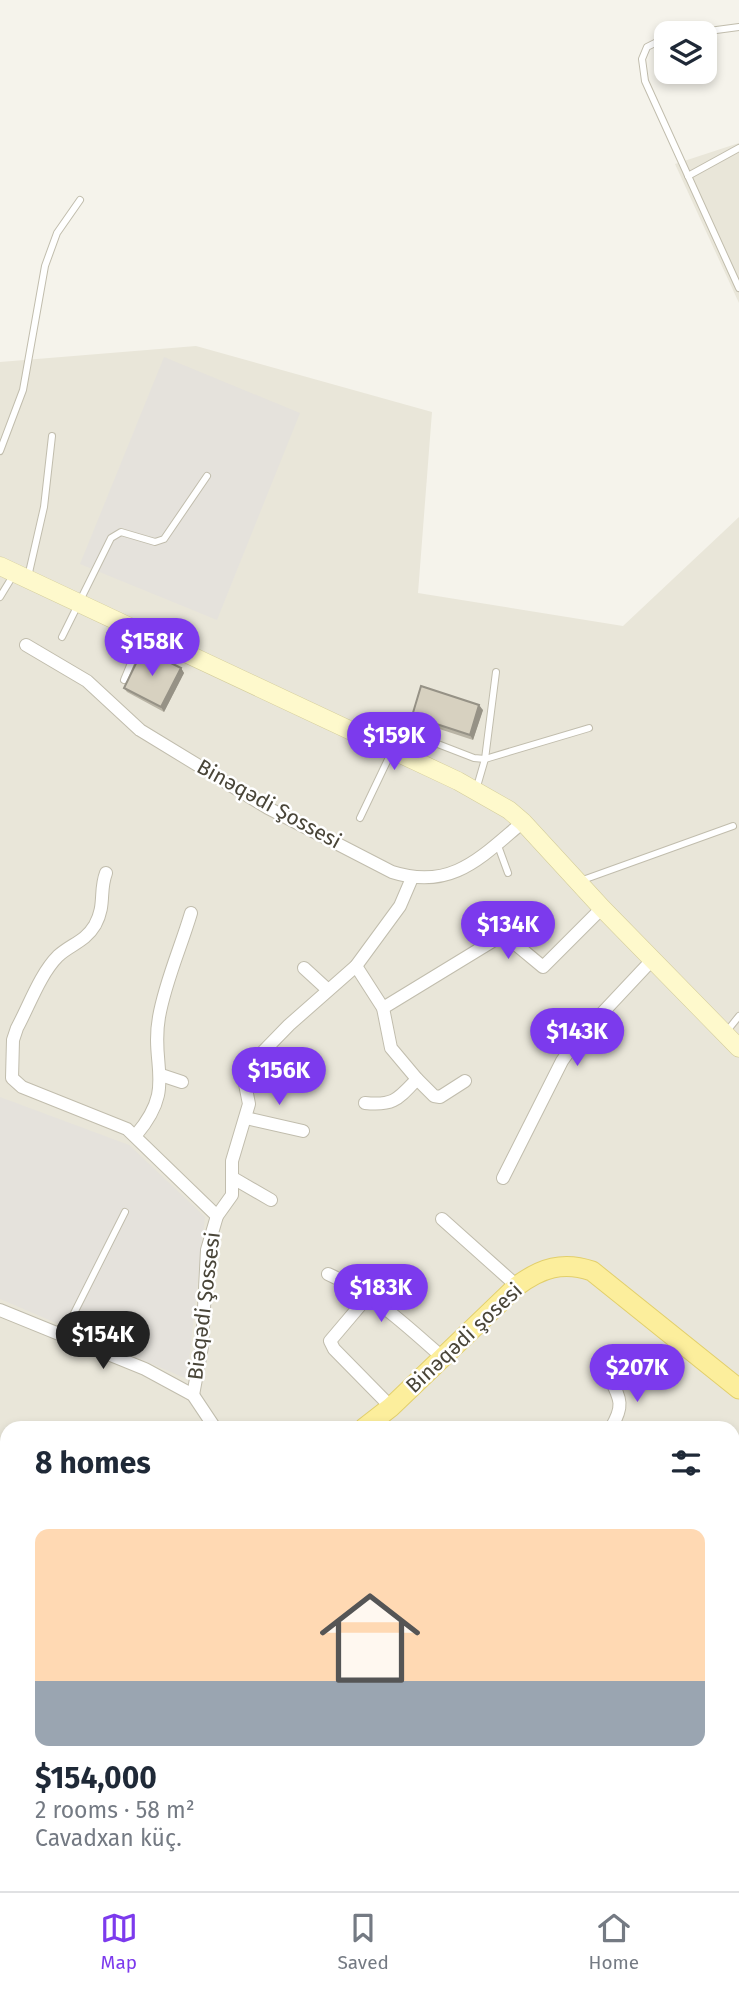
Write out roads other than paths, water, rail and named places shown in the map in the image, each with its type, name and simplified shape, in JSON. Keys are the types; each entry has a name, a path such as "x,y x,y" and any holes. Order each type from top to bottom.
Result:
{"main road":[{"path":"14,572 476,791 523,822 602,908 739,1048"},
{"name":"Binəqədi şosesi","path":"374,1421 517,1286 541,1271 559,1266 574,1265 592,1271 735,1385"}],"street":[{"name":"Binəqədi Şossesi","path":"26,645 87,681 140,730 268,808 392,872 412,878 461,872 523,822"},
{"name":"Biəqədi Şossesi","path":"106,873 103,881 104,904 94,927 86,938 52,962 16,1028 11,1073 22,1087 136,1135 216,1216"},
{"name":"Biəqədi Şossesi","path":"193,1395 202,1348 207,1250 216,1216 232,1195 232,1161 249,1104 245,1084 253,1063 356,966 400,906 412,878"},
{"path":"383,1008 501,936 542,967 602,908"},
{"path":"136,1135 154,1108 161,1075 159,1018 191,913"},
{"path":"503,1178 562,1060 576,1041 652,960"},
{"path":"356,966 383,1008 391,1048 417,1079 434,1096 440,1097 465,1081"},
{"path":"304,968 328,990"},
{"path":"161,1075 182,1082"},
{"path":"365,1103 383,1105 394,1101 417,1079"},
{"path":"246,1118 303,1131"},
{"path":"233,1178 271,1200"},
{"path":"442,1219 517,1286"},
{"path":"328,1274 369,1295 389,1309 443,1358"},
{"path":"369,1295 331,1341 334,1349 391,1407"},
{"path":"0,1310 145,1369 193,1395 210,1421"},
{"path":"610,1378 620,1397 620,1412 615,1421"}],"lane":[{"path":"717,30 736,27 739,37"},
{"path":"654,44 647,47 642,60 646,82 739,288"},
{"path":"688,176 739,148"},
{"path":"0,451 23,390 45,266 57,233 80,200"},
{"path":"0,597 44,507 52,436"},
{"path":"62,637 115,534 121,532 155,541 164,539 207,476"},
{"path":"124,680 144,632"},
{"path":"476,791 485,759 496,672"},
{"path":"417,736 474,758 485,759 589,728"},
{"path":"360,818 393,750"},
{"path":"579,881 733,826"},
{"path":"497,844 508,873"},
{"path":"725,1033 739,1016"},
{"path":"63,1337 125,1212"}]}
